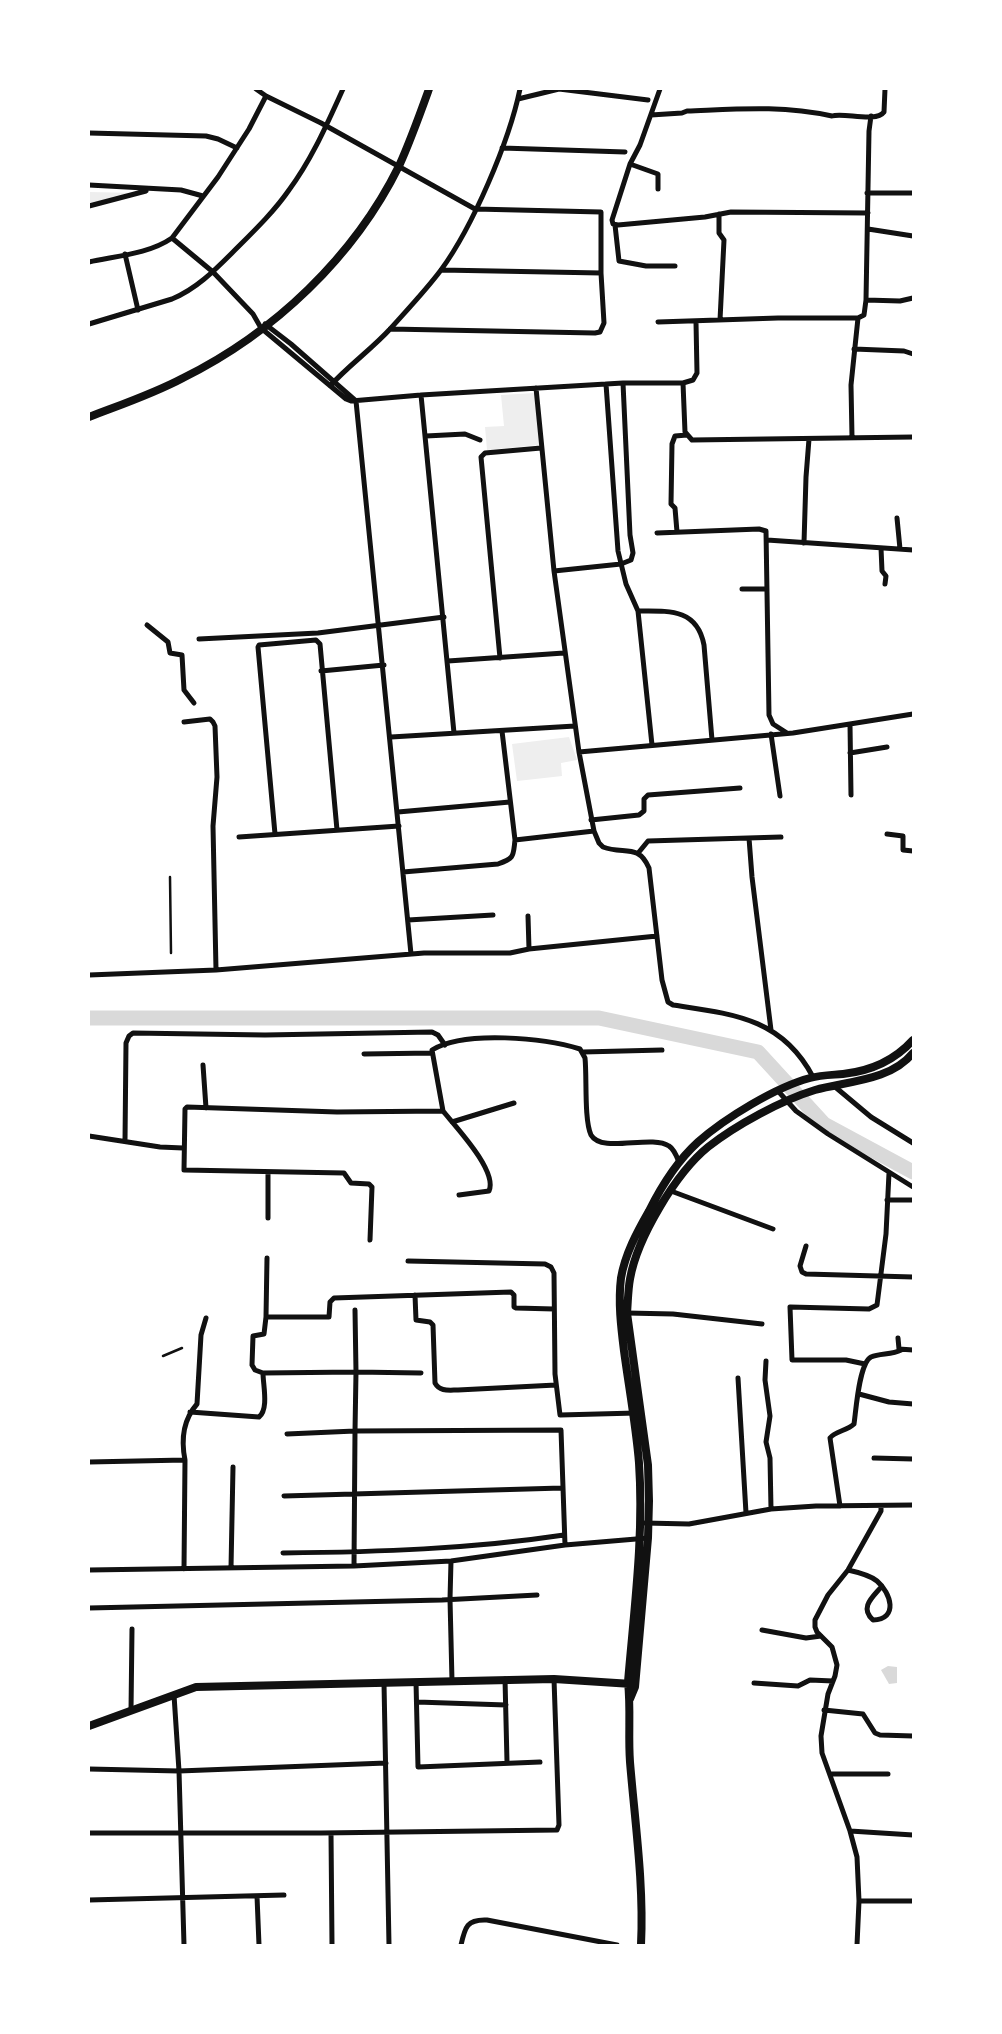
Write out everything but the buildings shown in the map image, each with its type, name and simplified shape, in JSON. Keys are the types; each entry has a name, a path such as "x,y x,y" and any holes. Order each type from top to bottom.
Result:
{"main road":[{"path":"89,417 202,369 264,327 290,306 326,271 370,216 399,166 429,89"},
{"path":"642,1945 641,1886 629,1749 630,1699 628,1682 648,1538 648,1465 637,1413 620,1310 621,1277 627,1256 642,1222 661,1188 679,1162 698,1142 729,1118 780,1090 813,1077 854,1073 888,1062 903,1051 913,1040"},
{"path":"630,1699 635,1687 638,1613 639,1463 628,1291 635,1260 648,1228 671,1191 695,1160 708,1147 735,1127 801,1095 874,1077 891,1070 909,1058 913,1053"},
{"path":"799,1082 801,1095"},
{"path":"89,1726 196,1687 554,1679 628,1682 635,1687"}],"street":[{"path":"256,89 475,209 600,212 604,323 600,332 390,329"},
{"path":"89,324 184,294 213,272 263,222 298,177 326,127 343,89"},
{"path":"330,386 390,329 441,270 475,209 502,148 520,89"},
{"path":"518,99 559,89 648,100"},
{"path":"660,89 640,145 630,164 612,220 618,261 646,266 675,266"},
{"path":"651,116 682,114 687,111 777,108 805,110 832,116 836,114 843,117 872,116 883,114 885,89"},
{"path":"89,262 145,250 162,245 172,238 218,177 266,96"},
{"path":"658,322 858,318 865,312 869,131 872,116"},
{"path":"89,133 206,136 218,139 236,148"},
{"path":"502,148 625,152"},
{"path":"630,164 658,174 658,189"},
{"path":"89,185 181,190 203,196"},
{"path":"89,206 149,189"},
{"path":"868,193 913,193"},
{"path":"614,224 719,214 798,211 868,213"},
{"path":"719,214 719,234 724,240 720,320"},
{"path":"868,229 913,236"},
{"path":"172,238 213,272 264,327 330,386 346,399 356,401 421,394 623,383 683,383 693,380 697,373 696,322"},
{"path":"125,254 138,310"},
{"path":"441,270 601,273"},
{"path":"866,300 894,301 913,298"},
{"path":"852,437 851,385 858,318"},
{"path":"264,327 335,381 356,401 384,665 411,954"},
{"path":"854,349 913,354"},
{"path":"554,571 622,564 631,560 633,553 630,535 623,383"},
{"path":"683,383 687,435 692,440 913,437"},
{"path":"606,384 615,529 626,584 638,611 652,745"},
{"path":"536,388 564,653 579,752 594,831 603,847 639,852 649,868 662,980 668,1002 674,1005 729,1014 758,1022 792,1046 813,1077"},
{"path":"421,394 454,734"},
{"path":"426,436 465,434 480,440"},
{"path":"677,532 675,508 671,504 672,444 675,436 687,435"},
{"path":"804,544 809,439"},
{"path":"500,658 481,457 485,453 541,448"},
{"path":"897,518 900,549"},
{"path":"657,533 762,529 766,531 768,715 778,728 785,733"},
{"path":"767,540 913,550"},
{"path":"881,548 882,571 886,576 885,584"},
{"path":"742,589 767,589"},
{"path":"638,611 669,611 680,614 692,621 702,634 712,740"},
{"path":"199,639 318,633 444,617"},
{"path":"147,625 168,642 170,653 182,655 184,690 194,703"},
{"path":"275,834 258,649 259,645 316,640 320,644 337,830"},
{"path":"448,661 564,653"},
{"path":"321,671 384,665"},
{"path":"579,752 785,733 913,714"},
{"path":"184,722 210,720 215,726 217,777 213,826 216,970"},
{"path":"850,724 851,796"},
{"path":"391,737 575,726"},
{"path":"403,872 498,864 511,859 514,840 502,730"},
{"path":"773,734 780,796"},
{"path":"850,753 887,747"},
{"path":"592,820 639,816 644,810 644,799 648,795 740,788"},
{"path":"398,812 510,802"},
{"path":"239,837 399,826"},
{"path":"514,840 594,831"},
{"path":"887,834 902,836 903,850 913,851"},
{"path":"639,852 648,841 782,837"},
{"path":"749,838 771,1030"},
{"path":"408,920 493,915"},
{"path":"528,916 529,950"},
{"path":"89,975 216,970 411,954 510,954 529,950 658,936"},
{"path":"125,1141 126,1043 129,1036 133,1033 266,1035 432,1032 438,1035 445,1045"},
{"path":"459,1195 489,1191 490,1187 486,1168 443,1111 432,1053 434,1049 463,1040 509,1038 575,1047 583,1052 662,1050"},
{"path":"583,1052 589,1124 594,1138 600,1142 612,1144 661,1142 671,1146 679,1162"},
{"path":"364,1054 432,1053"},
{"path":"203,1065 206,1108"},
{"path":"834,1086 871,1117 913,1143"},
{"path":"780,1090 828,1134 913,1188"},
{"path":"452,1122 514,1103"},
{"path":"370,1240 372,1187 369,1184 352,1184 342,1172 185,1170 183,1168 183,1148 185,1109 187,1107 337,1112 443,1111"},
{"path":"89,1136 167,1148 183,1148"},
{"path":"268,1172 268,1218"},
{"path":"865,1364 846,1360 792,1360 790,1307 869,1309 874,1307 878,1301 886,1234 889,1173"},
{"path":"671,1191 773,1229"},
{"path":"888,1200 913,1200"},
{"path":"806,1246 800,1266 802,1272 806,1274 913,1277"},
{"path":"267,1258 264,1334 253,1335 252,1338 252,1365 255,1370 263,1373 422,1373"},
{"path":"408,1261 546,1264 551,1267 554,1272 556,1385 561,1418 637,1413"},
{"path":"266,1317 326,1319 330,1315 330,1302 334,1298 416,1294 511,1292 514,1294 514,1307 516,1308 554,1309"},
{"path":"416,1294 416,1320 430,1322 433,1325 435,1383 442,1390 556,1385"},
{"path":"354,1566 356,1310"},
{"path":"628,1313 674,1314 762,1324"},
{"path":"184,1568 185,1460 182,1442 190,1412 196,1404 201,1334 206,1318"},
{"path":"898,1338 898,1346 901,1350"},
{"path":"840,1506 829,1441 831,1435 848,1429 854,1424 861,1374 865,1364 871,1357 896,1353 901,1350 913,1350"},
{"path":"766,1361 765,1380 770,1416 766,1442 770,1458 771,1509"},
{"path":"190,1412 259,1418 262,1416 264,1408 263,1373"},
{"path":"738,1378 746,1513"},
{"path":"859,1394 889,1402 913,1404"},
{"path":"287,1434 355,1431 560,1430 565,1545"},
{"path":"874,1458 913,1459"},
{"path":"89,1462 185,1460"},
{"path":"231,1568 232,1467"},
{"path":"284,1496 562,1488"},
{"path":"639,1523 689,1524 771,1509 913,1504"},
{"path":"857,1945 859,1901 856,1857 850,1832 822,1753 821,1736 824,1710 837,1665 832,1647 814,1627 815,1620 828,1595 848,1570 881,1506"},
{"path":"283,1553 355,1552 510,1543 564,1535"},
{"path":"89,1570 354,1566 451,1561 565,1545 648,1538"},
{"path":"451,1561 452,1680"},
{"path":"848,1570 875,1579 882,1586 889,1597 887,1616 882,1620 873,1620 866,1610 869,1601 882,1586"},
{"path":"89,1608 537,1595"},
{"path":"131,1711 132,1629"},
{"path":"762,1630 806,1638 821,1636"},
{"path":"505,1679 507,1762"},
{"path":"89,1833 181,1834 557,1830 559,1825 554,1679"},
{"path":"754,1683 798,1686 810,1680 833,1681"},
{"path":"416,1682 418,1767 540,1762"},
{"path":"384,1683 389,1945"},
{"path":"174,1695 179,1771 184,1945"},
{"path":"417,1702 506,1705"},
{"path":"824,1710 863,1714 875,1733 880,1735 913,1736"},
{"path":"89,1769 179,1771 386,1763"},
{"path":"830,1774 888,1774"},
{"path":"850,1832 913,1835"},
{"path":"331,1833 332,1945"},
{"path":"89,1900 284,1894"},
{"path":"257,1896 259,1945"},
{"path":"859,1901 913,1901"},
{"path":"461,1945 468,1925 476,1919 616,1945"}],"lane":[{"path":"170,877 171,953"},
{"path":"163,1356 182,1348"}],"shaded area":[{"path":"89,192 139,193 89,203"},
{"path":"535,393 539,445 487,450 485,427 504,426 501,395"},
{"path":"569,737 577,760 561,763 562,776 517,781 512,744"},
{"path":"888,1666 897,1667 897,1683 889,1684 881,1670"}],"waterway":[{"path":"89,1018 599,1018 758,1052 824,1124 913,1172"}]}
